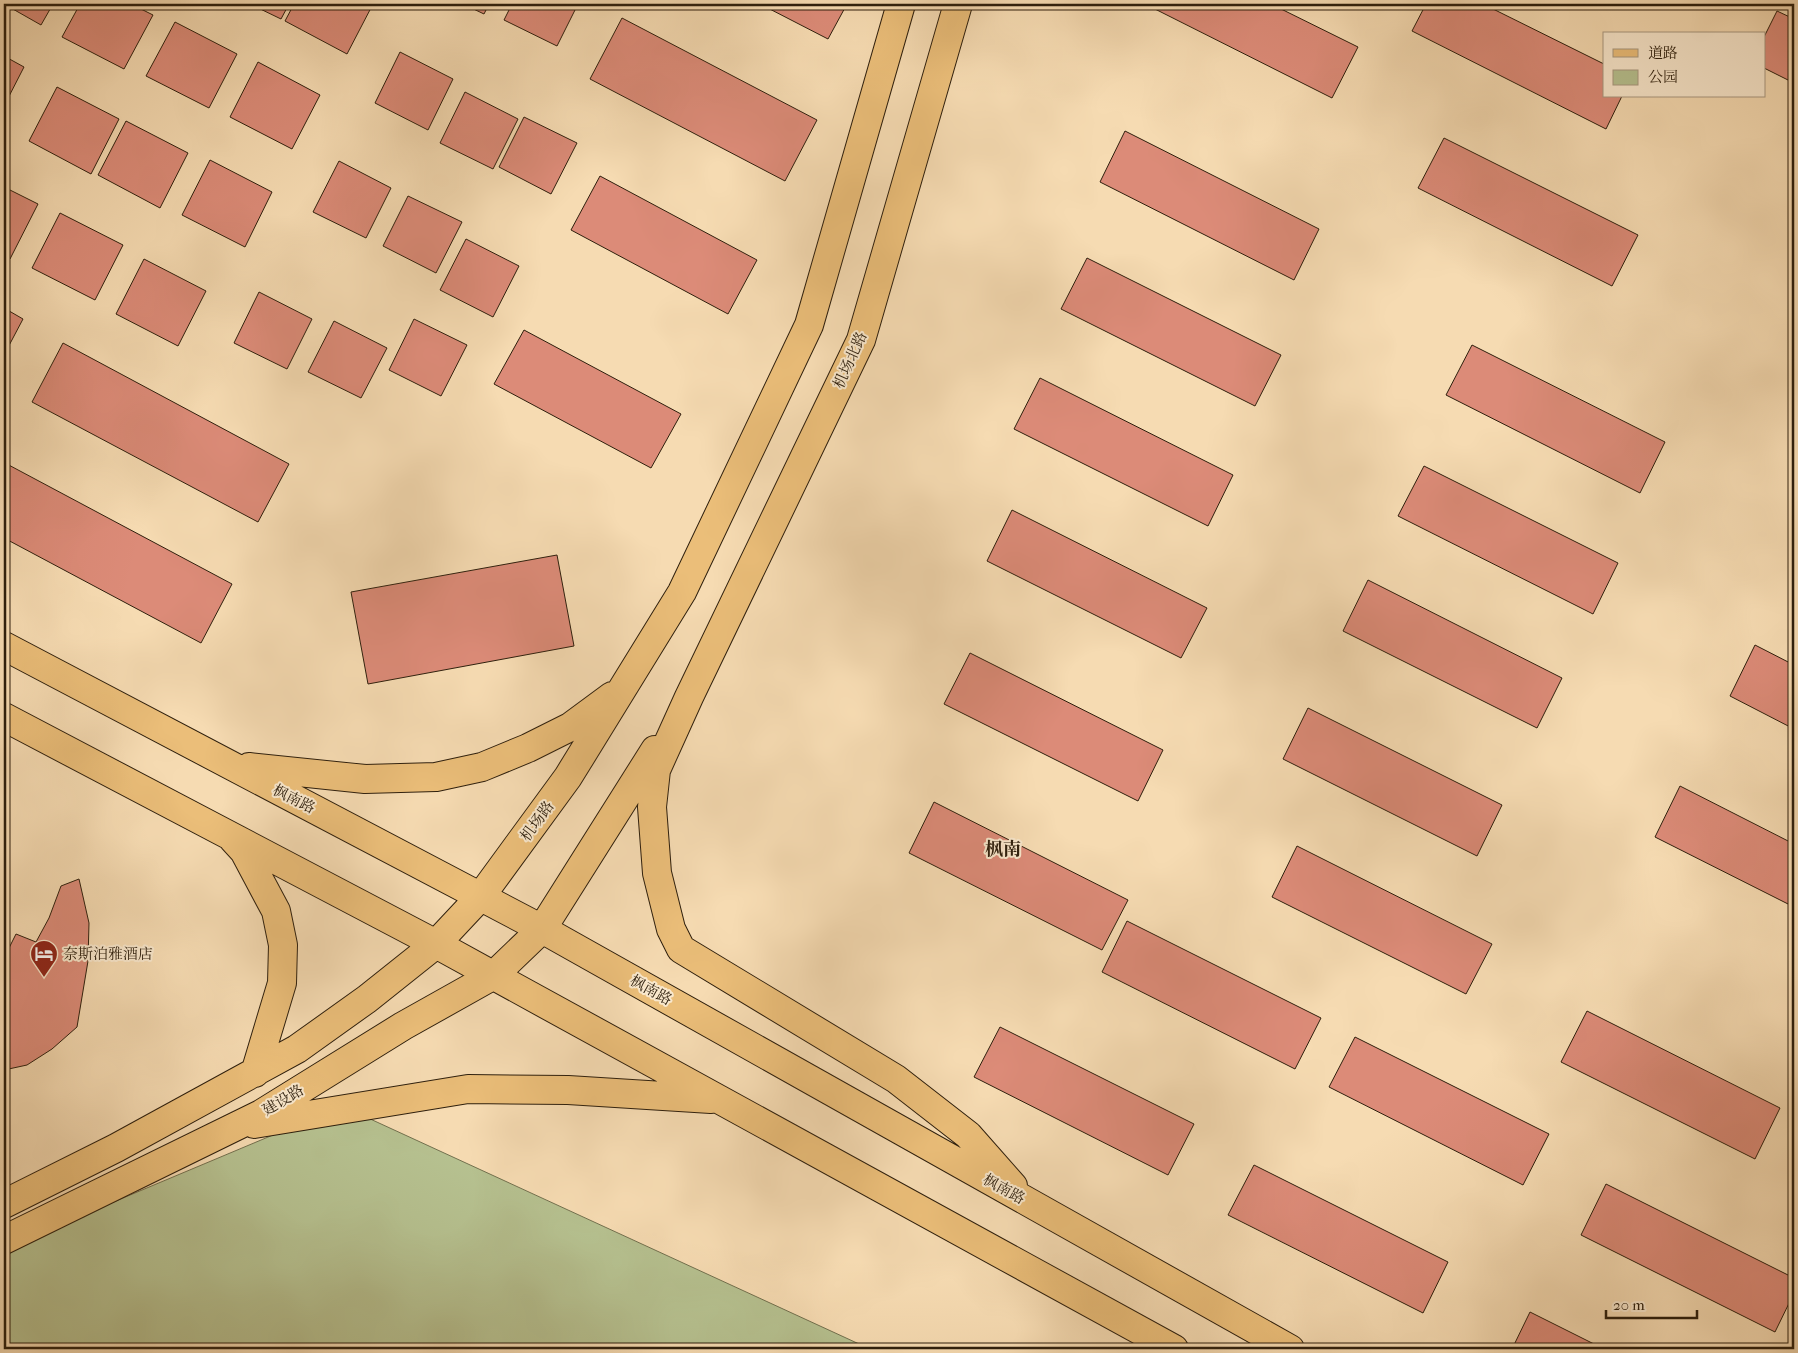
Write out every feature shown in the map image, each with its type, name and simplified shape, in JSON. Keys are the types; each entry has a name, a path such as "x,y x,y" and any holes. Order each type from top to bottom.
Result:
{"main road":[{"path":"229,765 365,780 436,777 482,767 528,748 570,727 624,688 682,592 809,325 901,4"},
{"name":"机场北路","path":"689,697 861,340 958,4"},
{"name":"枫南路","path":"4,646 542,928 1290,1349"},
{"name":"机场路","path":"436,944 481,896 568,778 624,688"},
{"path":"542,928 689,697"},
{"path":"689,697 656,770 652,807 657,872 670,929 680,949 896,1079 968,1135 1029,1203"},
{"path":"4,717 436,944 1174,1349"},
{"path":"228,834 244,851 276,910 283,945 282,983 255,1073"},
{"name":"建设路","path":"4,1240 261,1114 403,1026 494,976 542,928"},
{"path":"4,1204 116,1148 297,1050 367,999 436,944"},
{"path":"233,1128 468,1089 568,1090 721,1100"}],"green space":[{"path":"342,1106 870,1349 4,1349 4,1248"}],"building":[{"path":"4,4 53,4 41,25"},
{"path":"80,4 131,4 153,15 124,69 62,37"},
{"path":"250,4 289,4 281,19"},
{"path":"294,4 373,4 347,54 285,21"},
{"path":"463,4 489,4 484,14"},
{"path":"512,4 578,4 557,46 504,20"},
{"path":"760,4 847,4 828,39"},
{"path":"1145,4 1271,4 1358,47 1332,98"},
{"path":"1426,4 1483,4 1603,64 1603,98 1621,98 1606,129 1412,31"},
{"path":"1777,11 1794,19 1794,83 1766,69 1766,33"},
{"path":"622,18 817,120 785,181 590,79"},
{"path":"175,22 237,54 209,108 146,76"},
{"path":"400,52 453,79 428,130 375,103"},
{"path":"4,56 24,67 4,106"},
{"path":"258,62 320,95 292,149 230,117"},
{"path":"57,87 119,119 91,174 29,141"},
{"path":"465,92 518,119 493,169 440,143"},
{"path":"524,117 577,143 551,194 499,167"},
{"path":"126,121 188,153 160,208 98,175"},
{"path":"1125,131 1319,229 1294,280 1100,182"},
{"path":"1444,138 1638,235 1612,286 1418,188"},
{"path":"210,160 272,192 245,247 182,215"},
{"path":"339,161 391,188 366,238 313,212"},
{"path":"600,176 757,260 728,314 571,230"},
{"path":"4,187 38,204 10,259 4,256"},
{"path":"408,196 462,222 436,273 383,246"},
{"path":"60,213 123,245 95,300 32,268"},
{"path":"466,239 519,266 493,317 440,290"},
{"path":"1087,258 1281,355 1255,406 1061,309"},
{"path":"144,259 206,291 178,346 116,314"},
{"path":"259,292 312,319 287,369 234,343"},
{"path":"4,308 23,319 4,355"},
{"path":"414,319 467,345 441,396 389,370"},
{"path":"334,321 387,348 361,398 308,372"},
{"path":"524,330 681,414 651,468 494,384"},
{"path":"63,343 289,464 258,522 32,402"},
{"path":"1472,345 1665,442 1640,493 1446,395"},
{"path":"1040,378 1233,475 1208,526 1014,429"},
{"path":"5,463 232,584 201,643 4,538"},
{"path":"1424,466 1618,563 1593,614 1398,516"},
{"path":"1012,510 1207,608 1181,658 987,561"},
{"path":"557,555 574,646 368,684 351,592"},
{"path":"1368,580 1562,678 1537,728 1343,631"},
{"path":"1755,645 1794,665 1794,729 1730,696"},
{"path":"970,653 1163,750 1138,801 944,704"},
{"path":"1308,708 1502,805 1477,856 1283,759"},
{"path":"1680,786 1794,844 1794,907 1655,837"},
{"path":"934,802 1128,900 1102,950 909,853"},
{"path":"1297,846 1492,944 1466,994 1272,897"},
{"name":"奈斯泊雅酒店","path":"79,879 89,923 88,961 77,1027 52,1049 27,1065 4,1070 4,1001 6,997 4,995 4,958 16,934 36,942 49,918 61,886"},
{"path":"1127,921 1321,1018 1295,1069 1102,972"},
{"path":"1587,1011 1780,1108 1755,1159 1561,1062"},
{"path":"1000,1027 1194,1124 1168,1175 974,1077"},
{"path":"1355,1037 1549,1134 1523,1185 1329,1087"},
{"path":"1254,1165 1448,1262 1423,1313 1228,1215"},
{"path":"1606,1184 1794,1278 1794,1293 1775,1332 1581,1235"},
{"path":"1530,1312 1604,1349 1512,1349"}],"place":[{"name":"奈斯泊雅酒店","path":"44,978"}],"district":[{"name":"枫南","path":"1003,849"}]}
